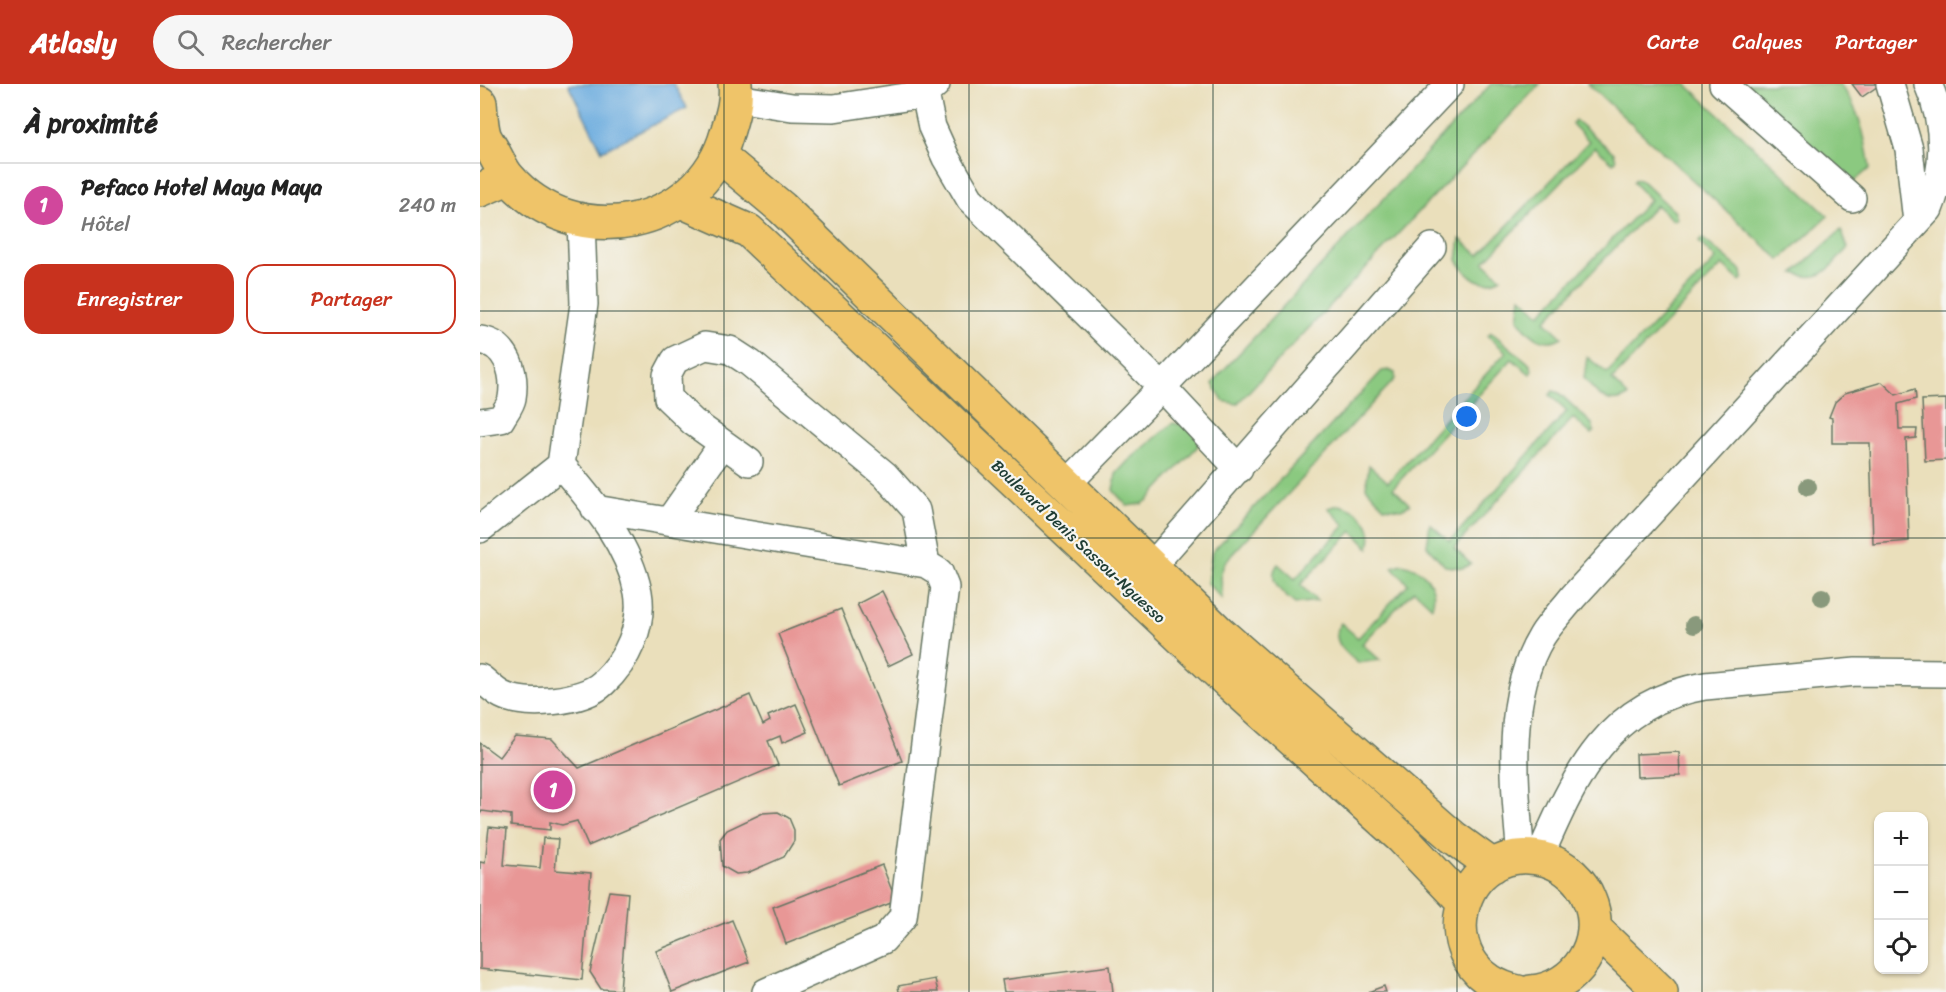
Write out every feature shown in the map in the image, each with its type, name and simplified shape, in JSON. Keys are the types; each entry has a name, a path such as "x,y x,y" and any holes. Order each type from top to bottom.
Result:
{"main road":[{"path":"481,124 494,184 541,206 581,221 633,221 681,201 703,181 720,157 736,91"},
{"name":"Boulevard Denis Sassou-Nguesso","path":"720,157 782,208 1220,633 1435,822 1517,860 1564,868 1584,888 1592,908 1594,928"},
{"name":"Boulevard Denis Sassou-Nguesso","path":"681,201 749,231 1228,682 1402,838 1462,902"},
{"path":"1497,988 1475,969 1466,954 1460,938 1459,920 1462,902 1474,881 1517,860"},
{"path":"1551,990 1570,976 1582,963 1591,946 1594,928"},
{"path":"1594,928 1661,992"}],"street":[{"path":"1066,485 1449,84"},
{"path":"1723,84 1852,198"},
{"path":"1890,84 1909,149 1917,222"},
{"path":"736,91 792,107 834,108 930,89 932,127 946,158 970,199 1162,387 1239,469"},
{"path":"1517,860 1514,762 1525,677 1542,637 1573,597 1929,209 1939,186 1943,162 1936,93"},
{"path":"480,529 561,465 584,304 581,221"},
{"path":"1152,566 1432,247"},
{"path":"480,339 493,341 507,355 512,400 501,419 480,422"},
{"path":"749,462 722,445 668,398 667,375 675,360 705,346 730,350 750,363 885,475 916,510 926,564"},
{"path":"669,521 722,445"},
{"path":"480,678 502,695 532,702 571,698 602,685 625,656 637,628 638,595 629,561 617,536 561,465"},
{"path":"480,502 507,506"},
{"path":"595,508 926,564 939,572 945,587 903,917 883,940 766,992"},
{"path":"1517,860 1569,791 1591,755 1608,733 1634,713 1661,698 1682,690 1705,686 1856,672 1946,673"}],"green space":[{"path":"1491,84 1540,84 1237,404 1223,401 1213,384 1218,376"},
{"path":"1588,84 1686,84 1828,216 1780,260"},
{"path":"1739,84 1840,84 1861,124 1870,168 1850,185"},
{"path":"1575,120 1614,153 1616,160 1613,163 1595,147 1484,262 1501,278 1487,282 1476,280 1457,260 1460,239 1479,255 1589,141 1572,124"},
{"path":"1636,179 1642,181 1675,212 1677,219 1674,221 1656,205 1545,321 1562,337 1549,341 1532,335 1518,319 1521,297 1540,314 1650,200 1633,182"},
{"path":"1841,230 1848,248 1825,272 1812,276 1794,273"},
{"path":"1702,238 1742,271 1743,278 1740,281 1722,265 1612,380 1628,396 1615,400 1603,398 1584,378 1587,357 1607,373 1716,259 1699,242"},
{"path":"1491,332 1531,365 1532,372 1530,374 1512,359 1393,488 1410,505 1401,509 1384,507 1366,487 1369,465 1388,482 1506,352 1488,336"},
{"path":"1389,370 1395,373 1395,379 1225,562 1221,573 1222,599 1207,583 1212,552 1382,371"},
{"path":"1553,391 1559,393 1592,424 1594,431 1591,434 1573,418 1454,548 1471,564 1463,568 1445,566 1427,546 1430,524 1450,541 1567,411 1550,395"},
{"path":"1173,423 1184,425 1198,437 1198,446 1148,500 1142,504 1127,506 1113,490 1116,474"},
{"path":"1339,505 1354,510 1364,520 1370,533 1369,548 1352,531 1300,585 1317,601 1295,604 1277,586 1273,576 1275,570 1278,564 1295,579 1345,525 1328,508"},
{"path":"1402,564 1417,569 1428,579 1434,599 1432,607 1414,590 1362,644 1380,660 1358,663 1340,645 1338,629 1341,623 1358,638 1408,584 1392,567"}],"water":[{"path":"568,84 674,84 687,108 602,151"}],"building":[{"path":"1852,84 1881,84 1862,97"},
{"path":"1882,382 1896,395 1915,389 1916,399 1898,404 1899,429 1917,429 1916,438 1906,439 1909,541 1873,544 1870,443 1832,443 1832,418 1829,417 1835,402 1845,393"},
{"path":"1946,399 1946,460 1925,461 1922,400"},
{"path":"882,591 913,654 888,666 857,604"},
{"path":"841,609 902,761 839,786 778,634"},
{"path":"750,695 763,725 770,721 768,716 796,704 808,732 782,743 780,736 768,741 778,765 588,846 577,821 562,825 550,822 550,830 511,826 511,815 482,811 480,814 480,743 499,757 515,736 552,739 579,768"},
{"path":"1679,752 1680,775 1637,777 1636,754"},
{"path":"778,812 789,818 794,830 794,841 784,857 747,873 736,874 722,866 720,839 727,830 763,813"},
{"path":"489,827 507,829 504,865 540,868 543,838 558,839 555,870 591,873 582,980 480,969 480,862 485,863"},
{"path":"882,865 896,901 786,944 773,907"},
{"path":"609,891 628,893 620,990 601,989 590,972"},
{"path":"732,920 749,962 672,992 656,951"},
{"path":"1110,966 1113,992 1004,992 1002,980"},
{"path":"935,979 938,992 899,992 898,986"},
{"path":"1384,986 1386,992 1368,992"}],"place":[{"name":"Pefaco Hotel Maya Maya","path":"553,790"}]}
